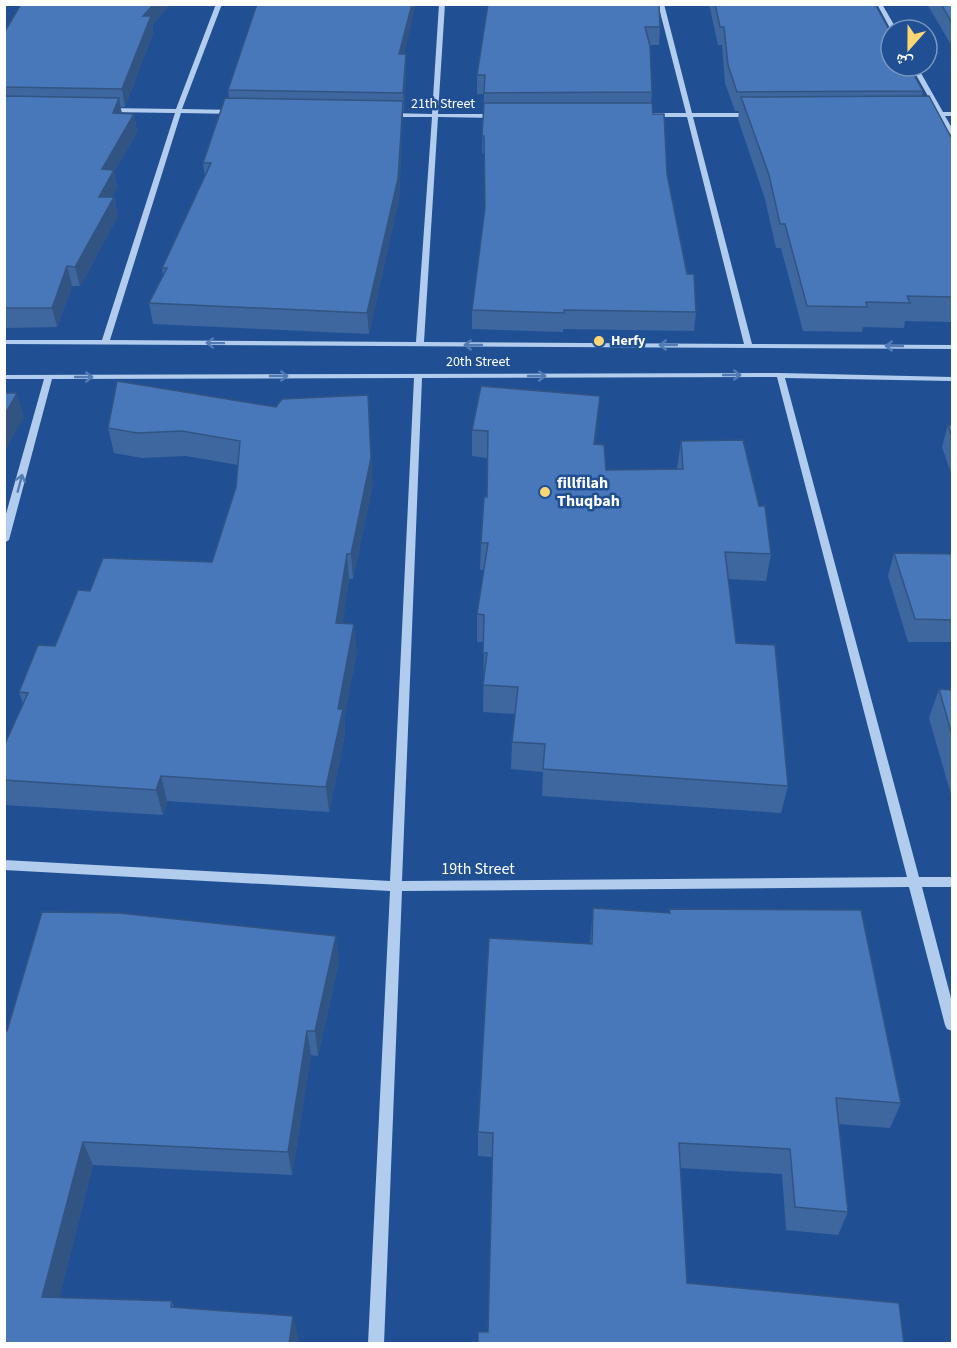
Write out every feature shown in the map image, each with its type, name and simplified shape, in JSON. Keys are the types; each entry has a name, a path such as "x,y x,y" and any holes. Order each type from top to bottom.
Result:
{"street":[{"path":"105,342 179,110 219,4"},
{"path":"420,345 442,4"},
{"path":"661,4 748,344"},
{"path":"879,4 887,18"},
{"path":"921,78 952,133"},
{"path":"98,110 249,112"},
{"path":"918,114 952,114"},
{"name":"21th Street","path":"377,115 504,116"},
{"path":"643,115 758,115"},
{"name":"20th Street","path":"4,342 952,346"},
{"path":"780,375 952,1025"},
{"name":"20th Street","path":"4,377 780,375 952,379"},
{"path":"376,1344 418,376"},
{"path":"4,540 49,377"},
{"name":"19th Street","path":"4,865 397,886 952,882"}],"building":[{"path":"21,4 154,4 143,16 151,16 122,89 4,87 4,33"},
{"path":"257,4 412,4 399,54 406,54 403,93 228,90"},
{"path":"488,4 659,4 660,27 645,27 650,46 652,92 484,93 485,75 477,75"},
{"path":"715,4 875,4 883,18 879,18 879,78 916,78 923,91 737,92 728,65 724,27 720,27"},
{"path":"941,4 952,4 952,23"},
{"path":"4,96 119,98 113,113 134,114 102,169 114,170 99,197 114,197 75,267 67,266 52,308 4,308"},
{"path":"929,96 952,139 952,297 907,296 910,303 866,302 867,307 807,306 785,224 780,224 769,175 741,97"},
{"path":"225,98 403,101 398,179 367,313 149,303 167,268 162,268 211,163 203,163"},
{"path":"484,103 652,103 653,114 664,114 667,174 687,274 694,274 696,312 564,310 564,313 472,310 485,208 484,136 482,136"},
{"path":"117,381 276,407 282,399 368,395 371,458 351,554 347,554 336,623 354,624 338,709 343,709 326,787 161,776 156,790 4,780 4,746 28,693 19,692 38,645 55,646 78,590 90,591 103,558 212,562 236,487 240,441 182,431 137,433 108,428"},
{"path":"481,386 600,396 594,444 604,445 606,470 683,469 681,441 743,440 759,506 765,506 771,554 725,552 736,643 775,645 788,786 543,769 545,744 512,742 518,687 483,685 487,653 483,653 484,615 477,614 488,543 481,543 484,497 487,497 488,431 472,430"},
{"path":"4,393 17,393 4,416"},
{"path":"948,425 952,425 952,437"},
{"path":"894,553 952,554 952,620 915,619"},
{"path":"939,689 952,690 952,735"},
{"path":"593,908 670,913 669,909 861,910 901,1103 836,1098 848,1212 795,1207 790,1149 679,1143 687,1283 899,1303 904,1344 478,1344 478,1332 488,1332 493,1133 478,1132 489,938 592,944"},
{"path":"42,912 119,913 336,936 315,1031 307,1031 288,1152 83,1142 42,1297 172,1301 171,1307 293,1316 289,1344 4,1344 4,1031 7,1031"}],"place":[{"name":"Herfy","path":"599,341"},
{"name":"fillfilah Thuqbah","path":"545,492"}]}
